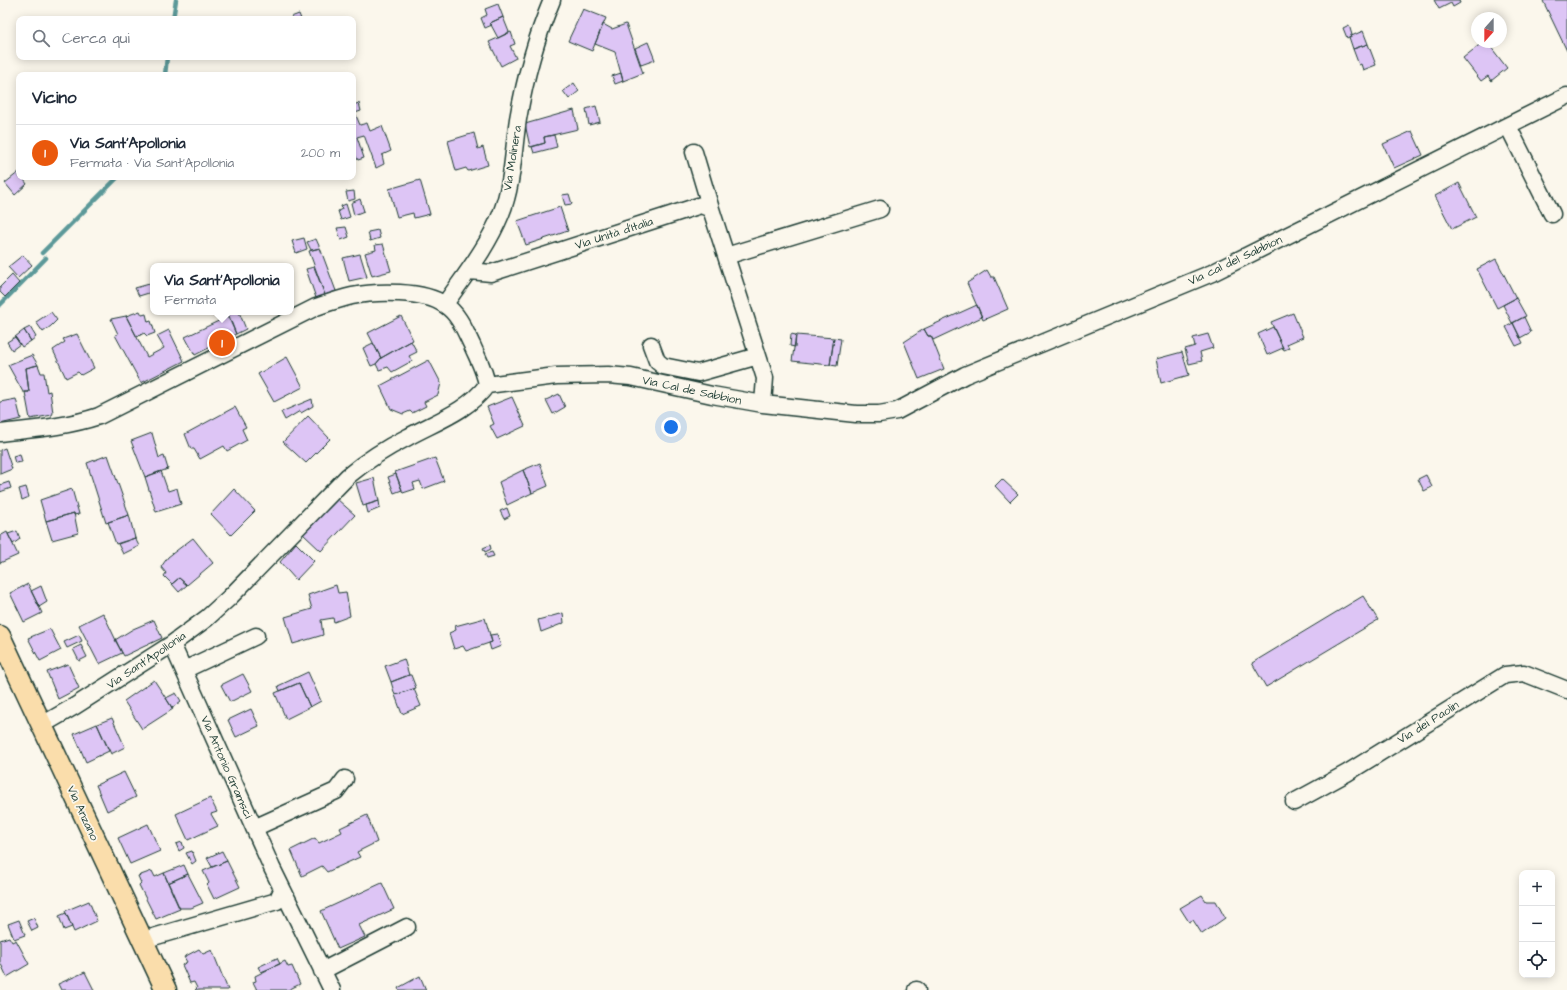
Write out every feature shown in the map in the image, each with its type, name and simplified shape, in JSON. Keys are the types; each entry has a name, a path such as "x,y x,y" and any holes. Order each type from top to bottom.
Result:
{"main road":[{"name":"Via Anzano","path":"0,636 166,990"}],"street":[{"name":"Via Molinera","path":"445,304 470,271 501,214 510,184 525,80 544,19 552,0"},
{"name":"Via cal del Sabbion","path":"897,411 965,375 1212,274 1567,96"},
{"path":"1508,126 1552,214"},
{"path":"694,152 765,378 763,404"},
{"name":"Via Unità d'Italia","path":"470,271 491,273 702,206 711,209"},
{"path":"726,256 880,209"},
{"path":"0,433 80,423 99,416 310,311 336,300 354,296 393,293 415,294 431,298 445,304 455,314 465,330 485,373 487,385"},
{"path":"651,345 657,361 663,366 698,373 758,356"},
{"name":"Via Cal de Sabbion","path":"487,385 556,376 608,375 631,377 712,395 763,404 856,414 879,414 897,411"},
{"name":"Via Sant'Apollonia","path":"42,725 75,706 172,644 207,618 229,598 348,476 370,458 456,412 479,396 487,385"},
{"path":"184,670 256,636"},
{"name":"Via Antonio Gramsci","path":"172,644 282,890 332,990"},
{"name":"Via dei Paolin","path":"1294,802 1347,773 1505,675 1524,673 1567,690"},
{"path":"254,828 336,791 345,779"},
{"path":"142,940 277,901 282,890"},
{"path":"322,971 407,927"}],"building":[{"path":"1434,0 1459,0 1460,3 1453,7 1451,3 1439,9"},
{"path":"1567,0 1567,51 1543,1"},
{"path":"498,4 503,17 490,23 492,25 485,28 481,18 487,15 485,9"},
{"path":"583,9 606,18 592,51 568,41"},
{"path":"503,17 509,32 498,38 490,23"},
{"path":"603,24 612,29 626,24 643,73 623,81 615,52 595,44"},
{"path":"1349,25 1352,35 1347,38 1343,28"},
{"path":"1363,31 1368,44 1353,49 1349,37"},
{"path":"511,32 515,44 510,46 516,58 501,66 489,42"},
{"path":"648,42 655,60 641,65 635,48"},
{"path":"1368,44 1376,65 1363,70 1361,64 1359,65 1353,49"},
{"path":"1476,48 1492,48 1507,68 1491,81 1488,76 1481,81 1463,58"},
{"path":"621,73 623,81 615,84 612,76"},
{"path":"574,83 579,91 569,99 563,91"},
{"path":"359,103 361,111 356,113 356,104"},
{"path":"596,106 600,122 589,125 586,109"},
{"path":"574,110 578,129 544,137 545,143 530,147 525,124"},
{"path":"356,115 360,125 367,123 370,131 382,126 391,151 382,155 384,164 376,168 364,135 357,137 364,158 358,160 356,157"},
{"path":"1412,131 1423,155 1394,168 1383,144"},
{"path":"474,133 478,149 483,147 488,165 468,171 466,168 456,171 448,141"},
{"path":"554,135 557,147 534,153 532,147 545,143 544,137"},
{"path":"16,174 16,180 24,180 27,184 15,195 5,183"},
{"path":"420,180 430,214 414,218 413,213 397,217 389,189"},
{"path":"1459,183 1476,217 1452,229 1435,196"},
{"path":"354,191 355,199 348,201 346,192"},
{"path":"569,194 572,204 565,205 562,195"},
{"path":"360,199 364,211 354,215 351,203"},
{"path":"346,204 350,217 341,220 338,211 342,209 341,206"},
{"path":"560,207 568,231 526,245 517,221"},
{"path":"346,227 349,237 341,240 337,228"},
{"path":"378,230 380,238 370,241 368,232"},
{"path":"304,238 307,249 296,253 292,241"},
{"path":"316,239 320,248 311,250 307,242"},
{"path":"383,244 391,271 372,276 365,253 376,250 375,245"},
{"path":"320,248 336,291 325,295 309,251"},
{"path":"360,254 367,277 349,281 343,258"},
{"path":"23,255 32,265 18,278 8,267"},
{"path":"1496,259 1516,298 1497,308 1477,269"},
{"path":"314,267 325,295 316,298 306,269"},
{"path":"987,270 991,277 994,277 1008,309 983,320 967,283"},
{"path":"12,275 19,283 5,297 0,292 0,287"},
{"path":"150,284 150,293 139,296 135,288"},
{"path":"1516,298 1526,316 1512,323 1503,305"},
{"path":"977,305 982,317 933,340 931,336 928,336 924,329"},
{"path":"140,311 142,315 146,314 148,322 151,321 155,333 147,336 144,333 137,337 126,316"},
{"path":"51,312 57,320 43,332 36,322"},
{"path":"1293,313 1303,337 1287,344 1289,348 1284,350 1271,322"},
{"path":"227,315 240,315 246,329 236,334"},
{"path":"126,316 147,357 164,348 157,336 169,330 184,361 141,383 115,335 118,334 111,319"},
{"path":"229,316 236,334 195,355 185,337"},
{"path":"401,316 413,340 381,358 368,333"},
{"path":"1524,317 1531,332 1520,338 1513,323"},
{"path":"1513,323 1523,343 1516,346 1506,327"},
{"path":"30,327 36,337 31,341 24,330"},
{"path":"1273,327 1283,348 1267,355 1258,334"},
{"path":"924,329 928,336 931,336 944,369 919,379 904,342"},
{"path":"24,330 31,341 22,347 15,337"},
{"path":"77,334 94,368 81,375 78,372 66,378 53,350 65,342 63,339"},
{"path":"791,334 796,335 795,347 790,346"},
{"path":"1208,334 1213,348 1200,352 1202,361 1189,364 1185,349 1195,346 1193,338"},
{"path":"796,335 834,338 830,365 792,361"},
{"path":"15,337 20,344 12,350 7,342"},
{"path":"834,338 841,339 837,366 830,365"},
{"path":"411,341 417,352 409,356 412,361 392,372 388,367 379,370 376,364 381,358"},
{"path":"373,343 381,358 376,364 371,366 363,348"},
{"path":"1182,352 1189,375 1161,383 1156,359"},
{"path":"32,355 38,365 26,368 29,392 23,392 8,365"},
{"path":"287,357 303,387 274,402 258,374"},
{"path":"429,360 441,383 438,395 424,402 426,406 412,413 410,411 403,414 391,409 380,386"},
{"path":"38,365 41,373 44,373 47,392 50,391 53,413 52,415 30,419 25,392 29,392 26,368"},
{"path":"559,394 565,407 553,414 546,400"},
{"path":"512,397 525,426 497,439 490,426 494,424 487,407"},
{"path":"16,399 21,419 0,424 0,402"},
{"path":"312,399 313,406 301,413 300,411 285,420 281,412"},
{"path":"235,407 246,427 242,429 247,440 227,451 224,446 200,459 194,449 191,449 185,434"},
{"path":"308,416 330,439 306,463 283,442"},
{"path":"152,433 159,458 164,456 168,469 145,477 131,441"},
{"path":"5,448 12,469 0,474 0,450"},
{"path":"20,454 22,462 15,463 13,456"},
{"path":"108,455 129,515 106,523 87,463"},
{"path":"435,458 444,481 423,489 420,481 413,483 415,489 403,493 395,472"},
{"path":"540,463 548,486 532,493 523,470"},
{"path":"523,470 532,493 507,505 499,482"},
{"path":"161,471 168,491 177,488 181,504 156,512 145,477"},
{"path":"396,474 402,490 394,493 388,477"},
{"path":"1426,475 1432,487 1424,491 1418,479"},
{"path":"374,478 379,501 363,506 356,483"},
{"path":"1002,479 1018,494 1010,502 995,486"},
{"path":"9,482 11,488 0,492 0,485"},
{"path":"26,487 29,497 22,500 19,489"},
{"path":"72,489 79,514 74,515 74,513 46,521 40,500"},
{"path":"234,489 255,511 231,535 211,514"},
{"path":"337,499 355,515 321,551 303,534"},
{"path":"379,501 380,508 368,513 366,505"},
{"path":"507,508 510,516 504,519 500,511"},
{"path":"74,513 78,533 52,540 46,521"},
{"path":"129,515 135,538 116,544 108,522"},
{"path":"17,531 20,539 13,544 8,534"},
{"path":"7,532 18,555 0,563 0,536"},
{"path":"135,538 139,546 123,554 118,544"},
{"path":"193,538 213,563 187,585 179,578 172,584 164,576 166,573 161,567 168,557"},
{"path":"296,543 314,561 296,580 280,562"},
{"path":"490,545 491,549 485,552 483,548"},
{"path":"492,552 494,556 487,558 485,554"},
{"path":"179,578 187,585 179,592 172,584"},
{"path":"28,584 42,613 24,622 10,593"},
{"path":"336,585 338,593 346,592 350,616 334,622 333,618 321,620 323,635 293,644 285,617 312,609 308,595"},
{"path":"41,586 47,602 39,607 31,591"},
{"path":"1363,596 1378,620 1266,687 1252,663"},
{"path":"103,613 122,653 99,664 79,625"},
{"path":"563,613 564,623 541,632 538,620"},
{"path":"485,618 492,642 466,651 463,646 454,649 449,633 456,630 455,626"},
{"path":"154,620 162,638 124,656 115,640 133,629"},
{"path":"50,629 61,650 40,661 28,638"},
{"path":"497,634 501,646 491,650 489,643 492,642 490,635"},
{"path":"79,635 82,641 67,648 64,642"},
{"path":"81,645 87,657 79,661 73,649"},
{"path":"404,659 409,675 391,682 385,666"},
{"path":"68,664 79,688 58,699 47,672"},
{"path":"308,672 321,701 310,707 299,683 280,691 278,686"},
{"path":"243,674 252,691 230,702 221,685"},
{"path":"411,675 416,688 395,695 391,682"},
{"path":"154,680 173,709 142,729 124,701"},
{"path":"299,683 310,707 286,719 275,693"},
{"path":"414,689 421,706 402,714 395,695"},
{"path":"176,693 181,701 172,708 166,698"},
{"path":"251,709 259,726 236,737 228,720"},
{"path":"112,718 125,747 111,754 97,724"},
{"path":"97,724 109,751 86,762 74,734"},
{"path":"124,772 136,797 107,811 96,785"},
{"path":"210,798 217,812 211,814 218,826 188,840 176,814"},
{"path":"367,815 377,842 357,852 360,857 327,872 322,866 302,876 291,850 315,838 319,843 342,832 340,828"},
{"path":"148,824 160,851 130,864 118,838"},
{"path":"182,842 184,848 179,851 176,844"},
{"path":"192,851 196,861 192,864 186,853"},
{"path":"222,851 227,861 212,867 207,858"},
{"path":"227,861 240,887 214,899 207,885 209,883 203,871"},
{"path":"184,865 188,874 168,883 164,873"},
{"path":"152,871 155,877 164,873 180,909 156,919 139,885 141,883 138,876"},
{"path":"188,874 203,903 191,908 179,908 168,883"},
{"path":"382,883 394,909 359,925 365,937 338,949 321,911"},
{"path":"1202,895 1206,901 1216,901 1225,918 1202,934 1193,920 1189,922 1180,908"},
{"path":"89,901 97,921 74,932 65,911"},
{"path":"66,913 72,927 64,930 59,916"},
{"path":"34,918 38,928 32,931 27,921"},
{"path":"19,920 25,935 14,939 8,924"},
{"path":"9,937 12,942 16,940 29,964 7,977 0,962 0,940"},
{"path":"199,949 203,954 212,950 228,990 195,990 197,988 194,982 190,983 182,965 187,962 184,957"},
{"path":"277,958 280,964 261,972 258,967"},
{"path":"285,961 288,967 292,966 300,984 288,990 257,990 253,982 256,981 255,976"},
{"path":"85,972 94,990 61,990 58,984"},
{"path":"420,976 426,990 399,990 398,988"}],"waterway":[{"path":"173,16 176,0"},
{"path":"165,72 167,60"},
{"path":"42,253 115,180"},
{"path":"0,305 46,258"}],"place":[{"name":"Via Sant'Apollonia","path":"222,343"}]}
